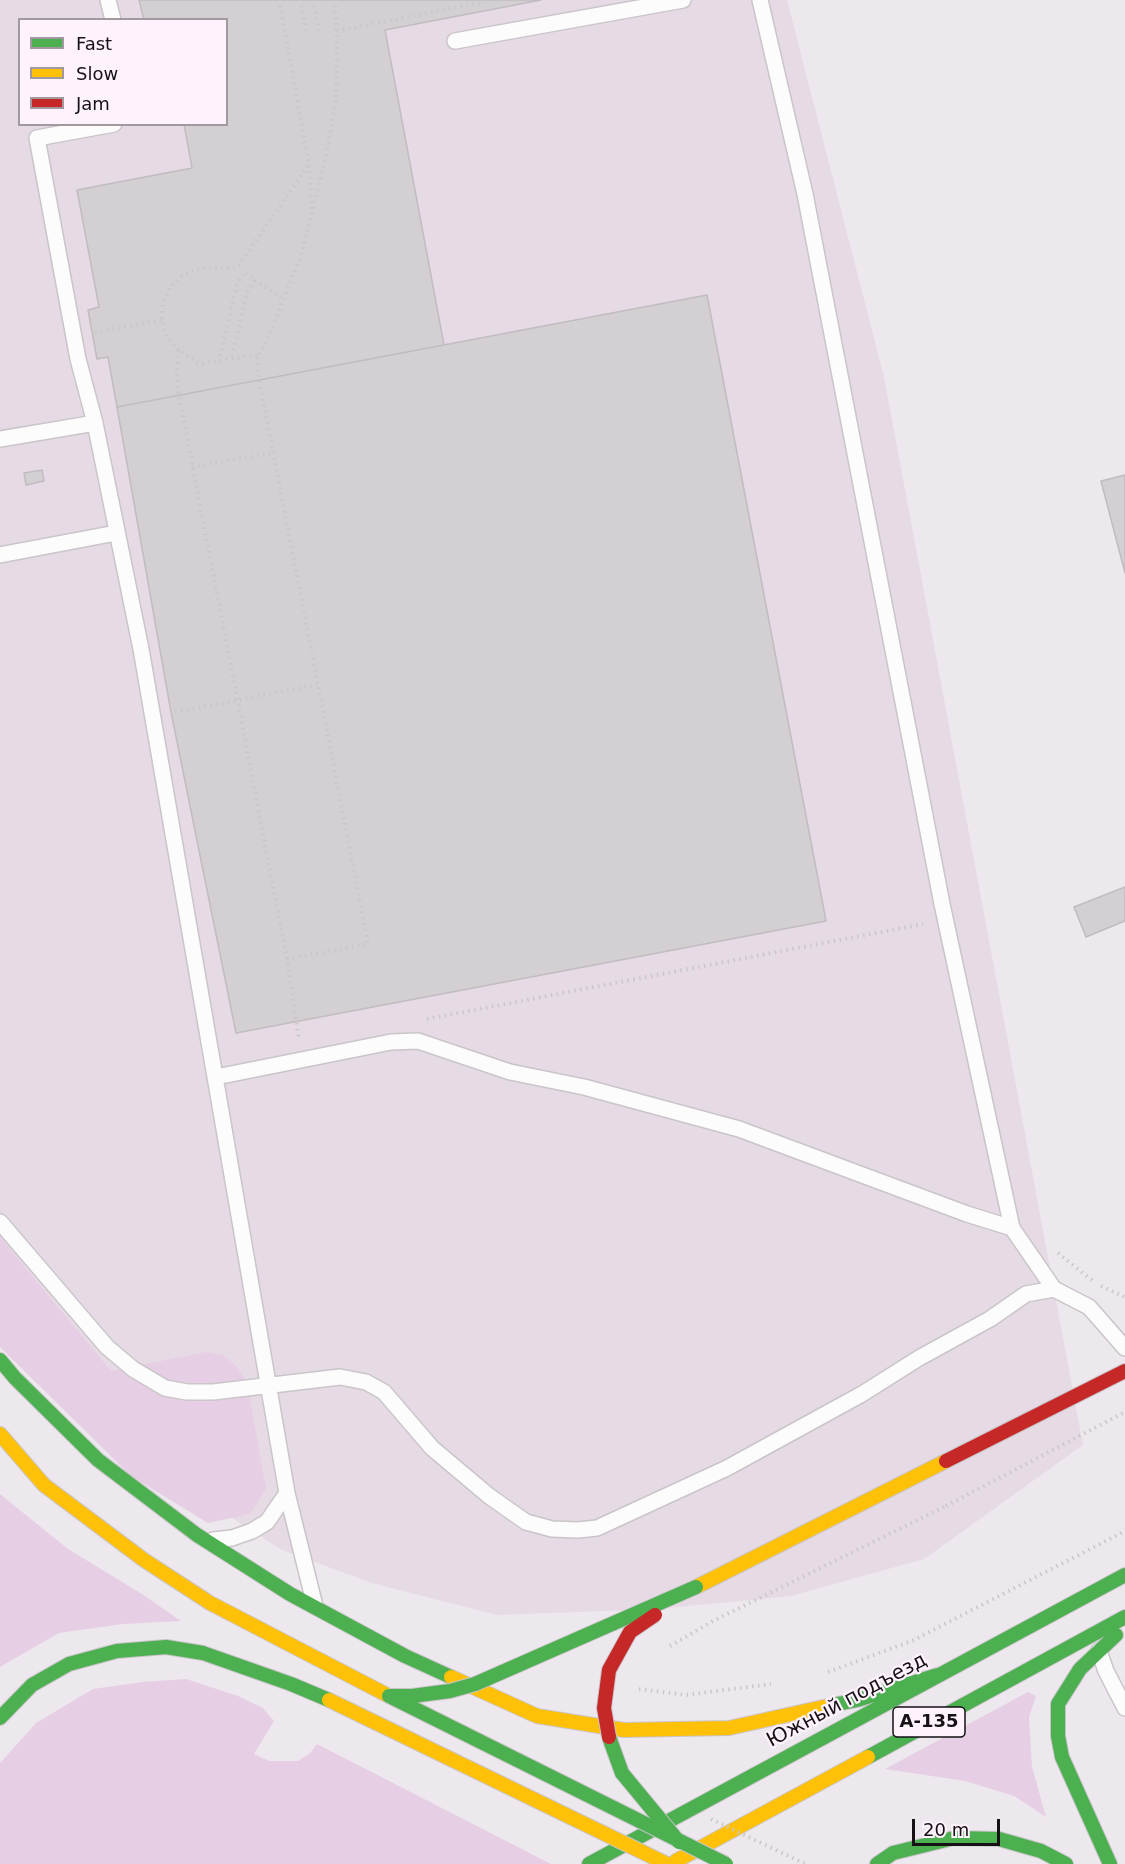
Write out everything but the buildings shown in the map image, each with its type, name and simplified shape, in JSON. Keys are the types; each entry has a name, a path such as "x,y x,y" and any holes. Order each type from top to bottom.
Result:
{"main road":[{"path":"0,1360 15,1378 98,1460 207,1541 316,1608 405,1656 537,1716 624,1730 729,1728 857,1700 938,1675"},
{"path":"389,1696 440,1693 475,1684 696,1587 1125,1371"},
{"path":"0,1434 44,1485"},
{"path":"9,1468 44,1485 144,1560 210,1603 389,1696 726,1864"},
{"name":"Южный подъезд","path":"589,1864 1125,1575"},
{"path":"679,1842 622,1773 609,1739 604,1708 609,1670 630,1632 696,1587"},
{"name":"А-135","path":"669,1864 1125,1617"},
{"path":"1110,1864 1062,1757 1058,1737 1058,1704 1080,1669 1125,1627"},
{"path":"0,1718 32,1685 69,1664 117,1651 166,1647 213,1656 329,1700 669,1864"},
{"path":"877,1864 893,1853 954,1838 999,1839 1041,1851 1066,1864"}],"lane":[{"path":"108,0 112,18"},
{"path":"455,41 684,0"},
{"path":"760,0 805,194 942,904 1012,1228 1054,1289 1089,1307 1125,1348"},
{"path":"103,126 38,138 78,359 95,423 141,650 288,1493 316,1608"},
{"path":"0,439 95,423"},
{"path":"0,555 117,533"},
{"path":"216,1077 391,1042 418,1041 510,1072 584,1087 739,1130 967,1214 1012,1228"},
{"path":"0,1222 107,1347 133,1369 165,1388 187,1392 213,1392 340,1377 366,1383 384,1392 432,1448 489,1496 526,1522 552,1529 588,1529 607,1523 727,1468 862,1394 919,1358 990,1319 1026,1294 1054,1289"},
{"path":"207,1541 232,1538 252,1531 267,1522 288,1493"},
{"path":"1098,1650 1125,1708"}],"path":[{"path":"279,0 308,166 312,213"},
{"path":"300,0 307,35"},
{"path":"313,0 319,33"},
{"path":"308,166 238,266 197,269 182,276 170,288 163,303 162,320 167,337 178,350 199,364 257,355 263,348 284,300 302,252 327,153 336,100 335,0"},
{"path":"337,31 492,0"},
{"path":"238,266 284,300"},
{"path":"220,356 237,284 245,272"},
{"path":"232,356 247,292 255,280"},
{"path":"92,333 162,320"},
{"path":"178,350 177,378 192,466 287,959 296,1022"},
{"path":"257,355 259,379 368,944 287,959"},
{"path":"192,466 273,453"},
{"path":"171,712 317,685"},
{"path":"417,1021 851,937"},
{"path":"664,1649 713,1621 946,1506 1125,1412"},
{"path":"707,1816 805,1864"}],"shaded area":[{"path":"0,0 787,0 884,377 1083,1445 924,1559 791,1596 657,1609 497,1615 372,1583 282,1550 238,1522 155,1462 0,1316"},
{"path":"0,1237 111,1371 206,1352 223,1355 236,1366 247,1381 266,1489 250,1514 208,1523 131,1476 0,1347"},
{"path":"0,1494 68,1549 142,1594 181,1621 123,1624 59,1633 0,1667"},
{"path":"186,1679 238,1696 263,1708 274,1721 254,1754 269,1761 298,1761 310,1753 317,1744 551,1864 0,1864 0,1763 36,1723 93,1689"},
{"path":"1028,1692 1036,1696 1029,1717 1032,1767 1046,1817 1014,1796 965,1781 885,1769"}],"traffic: fast":[{"path":"0,1360 15,1378 98,1460 197,1535 290,1594 405,1656 451,1677"},
{"path":"589,1864 1125,1575"},
{"path":"389,1696 412,1696 450,1691 475,1684 696,1587"},
{"path":"868,1757 1125,1617"},
{"path":"1110,1864 1062,1757 1058,1736 1058,1704 1080,1669 1116,1635"},
{"path":"0,1718 32,1685 69,1664 117,1651 166,1647 203,1653 329,1700"},
{"path":"828,1706 857,1700 938,1675"},
{"path":"389,1696 726,1864"},
{"path":"609,1737 622,1773 679,1842"},
{"path":"877,1864 893,1853 954,1838 999,1839 1041,1851 1066,1864"}],"traffic: slow":[{"path":"0,1434 44,1485"},
{"path":"696,1587 946,1461"},
{"path":"44,1485 144,1560 210,1603 389,1696"},
{"path":"451,1677 537,1716 624,1730 729,1728 828,1706"},
{"path":"329,1700 667,1864"},
{"path":"676,1861 868,1757"}],"traffic: jam":[{"path":"946,1461 1125,1371"},
{"path":"609,1737 604,1708 609,1670 630,1632 655,1615"}]}
